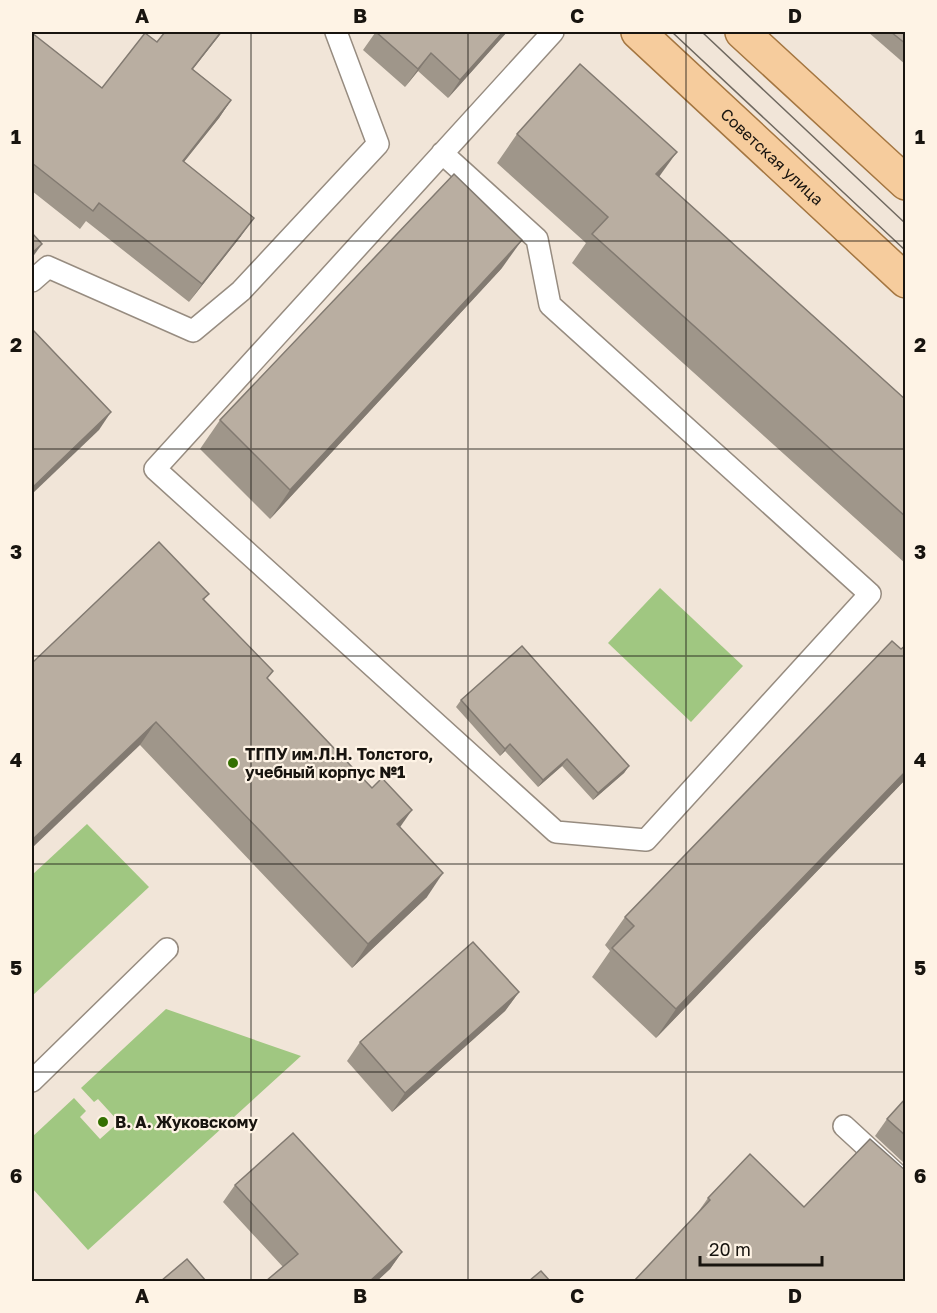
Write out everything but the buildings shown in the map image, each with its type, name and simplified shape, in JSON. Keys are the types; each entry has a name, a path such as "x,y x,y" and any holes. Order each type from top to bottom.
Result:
{"main road":[{"name":"Советская улица","path":"638,32 906,281"},
{"path":"742,32 906,183"}],"lane":[{"path":"32,281 48,267 193,331 241,291 378,144 336,32"},
{"path":"442,153 537,239 550,304 870,594 646,840 556,832 155,469 442,153 553,32"},
{"path":"32,1081 166,949"},
{"path":"844,1126 906,1183"}],"green space":[{"path":"660,588 743,666 691,722 608,643"},
{"path":"87,824 149,887 32,996 32,875"},
{"path":"166,1009 301,1056 88,1250 32,1188 32,1137 74,1098 86,1111 80,1117 100,1139 119,1122 98,1099 94,1102 81,1088"}],"tram line":[{"path":"672,32 906,251"},
{"path":"702,32 906,224"}],"place":[{"name":"ТГПУ им.Л.Н. Толстого, учебный корпус №1","path":"233,763"},
{"name":"В. А. Жуковскому","path":"103,1122"}]}
